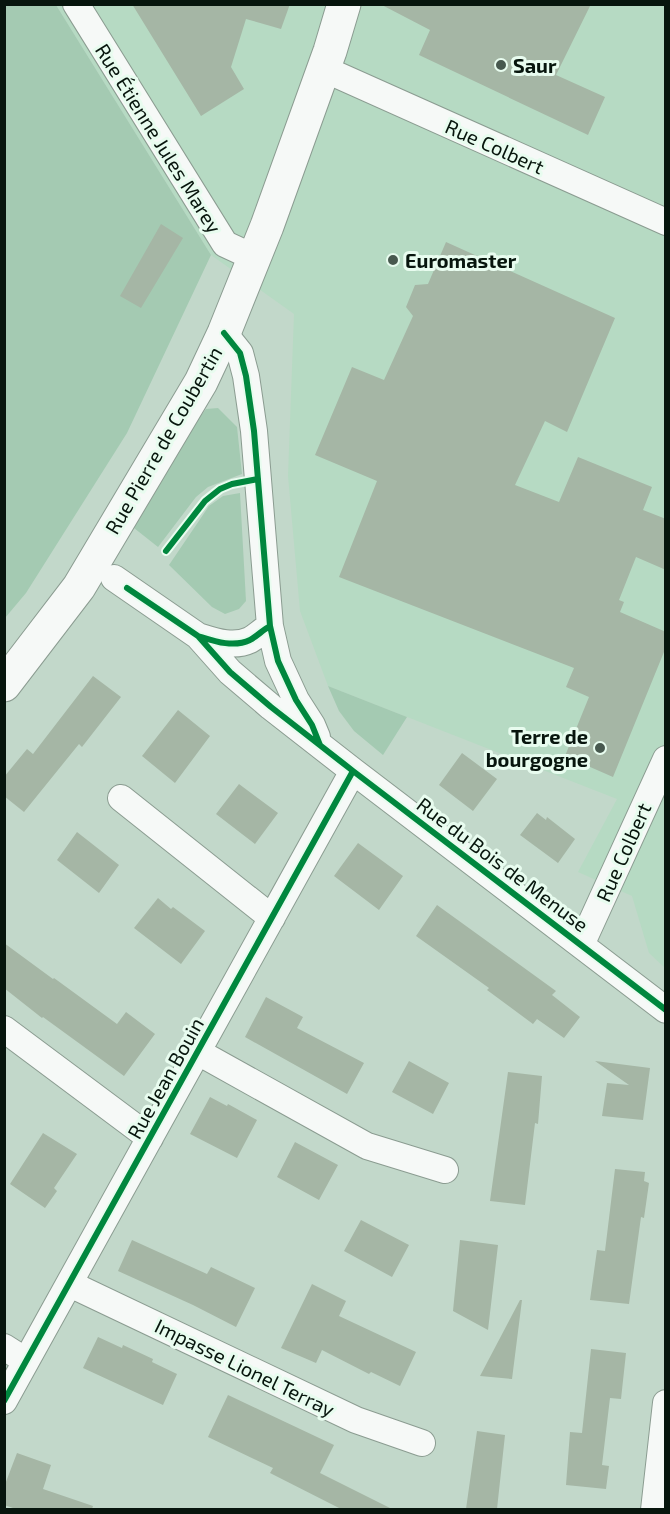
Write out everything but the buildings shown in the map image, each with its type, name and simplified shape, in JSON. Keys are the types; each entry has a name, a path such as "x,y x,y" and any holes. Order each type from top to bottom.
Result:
{"main road":[{"name":"Rue Pierre de Coubertin","path":"4,685 79,587 201,382 224,333 267,226 324,69 344,4"}],"street":[{"name":"Rue Étienne Jules Marey","path":"76,4 225,244 254,257"},
{"name":"Rue Colbert","path":"324,69 666,222"},
{"name":"Rue du Bois de Menuse","path":"224,333 240,353 246,376 254,430 270,626 278,661 320,745"},
{"path":"79,587 114,578 117,523"},
{"name":"Rue du Bois de Menuse","path":"114,578 198,636 230,672 320,745 666,1010"},
{"name":"Rue du Bois de Menuse","path":"198,636 233,644 249,640 270,626"},
{"name":"Rue Colbert","path":"581,945 666,759"},
{"name":"Rue Jean Bouin","path":"4,1401 353,771"},
{"path":"122,798 272,918"},
{"path":"4,1029 150,1138"},
{"path":"198,1052 368,1146 445,1170"},
{"name":"Impasse Lionel Terray","path":"70,1284 356,1420 422,1443"},
{"path":"4,1347 26,1361"},
{"path":"654,1509 666,1403"}],"shaded area":[{"path":"5,5 56,5 211,255 127,433 26,593 5,618"},
{"path":"56,5 665,5 665,968 649,953 632,896 578,872 617,799 328,686 300,611 288,476 294,314 211,255"},
{"path":"218,408 237,427 242,474 208,487 196,497 158,547 134,528 199,418 206,409"},
{"path":"240,493 246,601 239,609 225,614 212,607 169,565 209,506 223,496"},
{"path":"328,686 407,717 383,755 354,731 339,711"}],"cycle path":[{"path":"224,333 240,353 246,376 254,431 270,626 278,661 320,745"},
{"path":"166,551 205,501 220,489 258,479"},
{"path":"127,588 198,636 230,672 271,707 666,1010"},
{"path":"198,636 224,643 237,643 250,640 270,626"},
{"path":"4,1401 353,771"}],"place":[{"name":"Saur","path":"501,65"},
{"name":"Euromaster","path":"393,260"},
{"name":"Terre de bourgogne","path":"600,748"}]}
